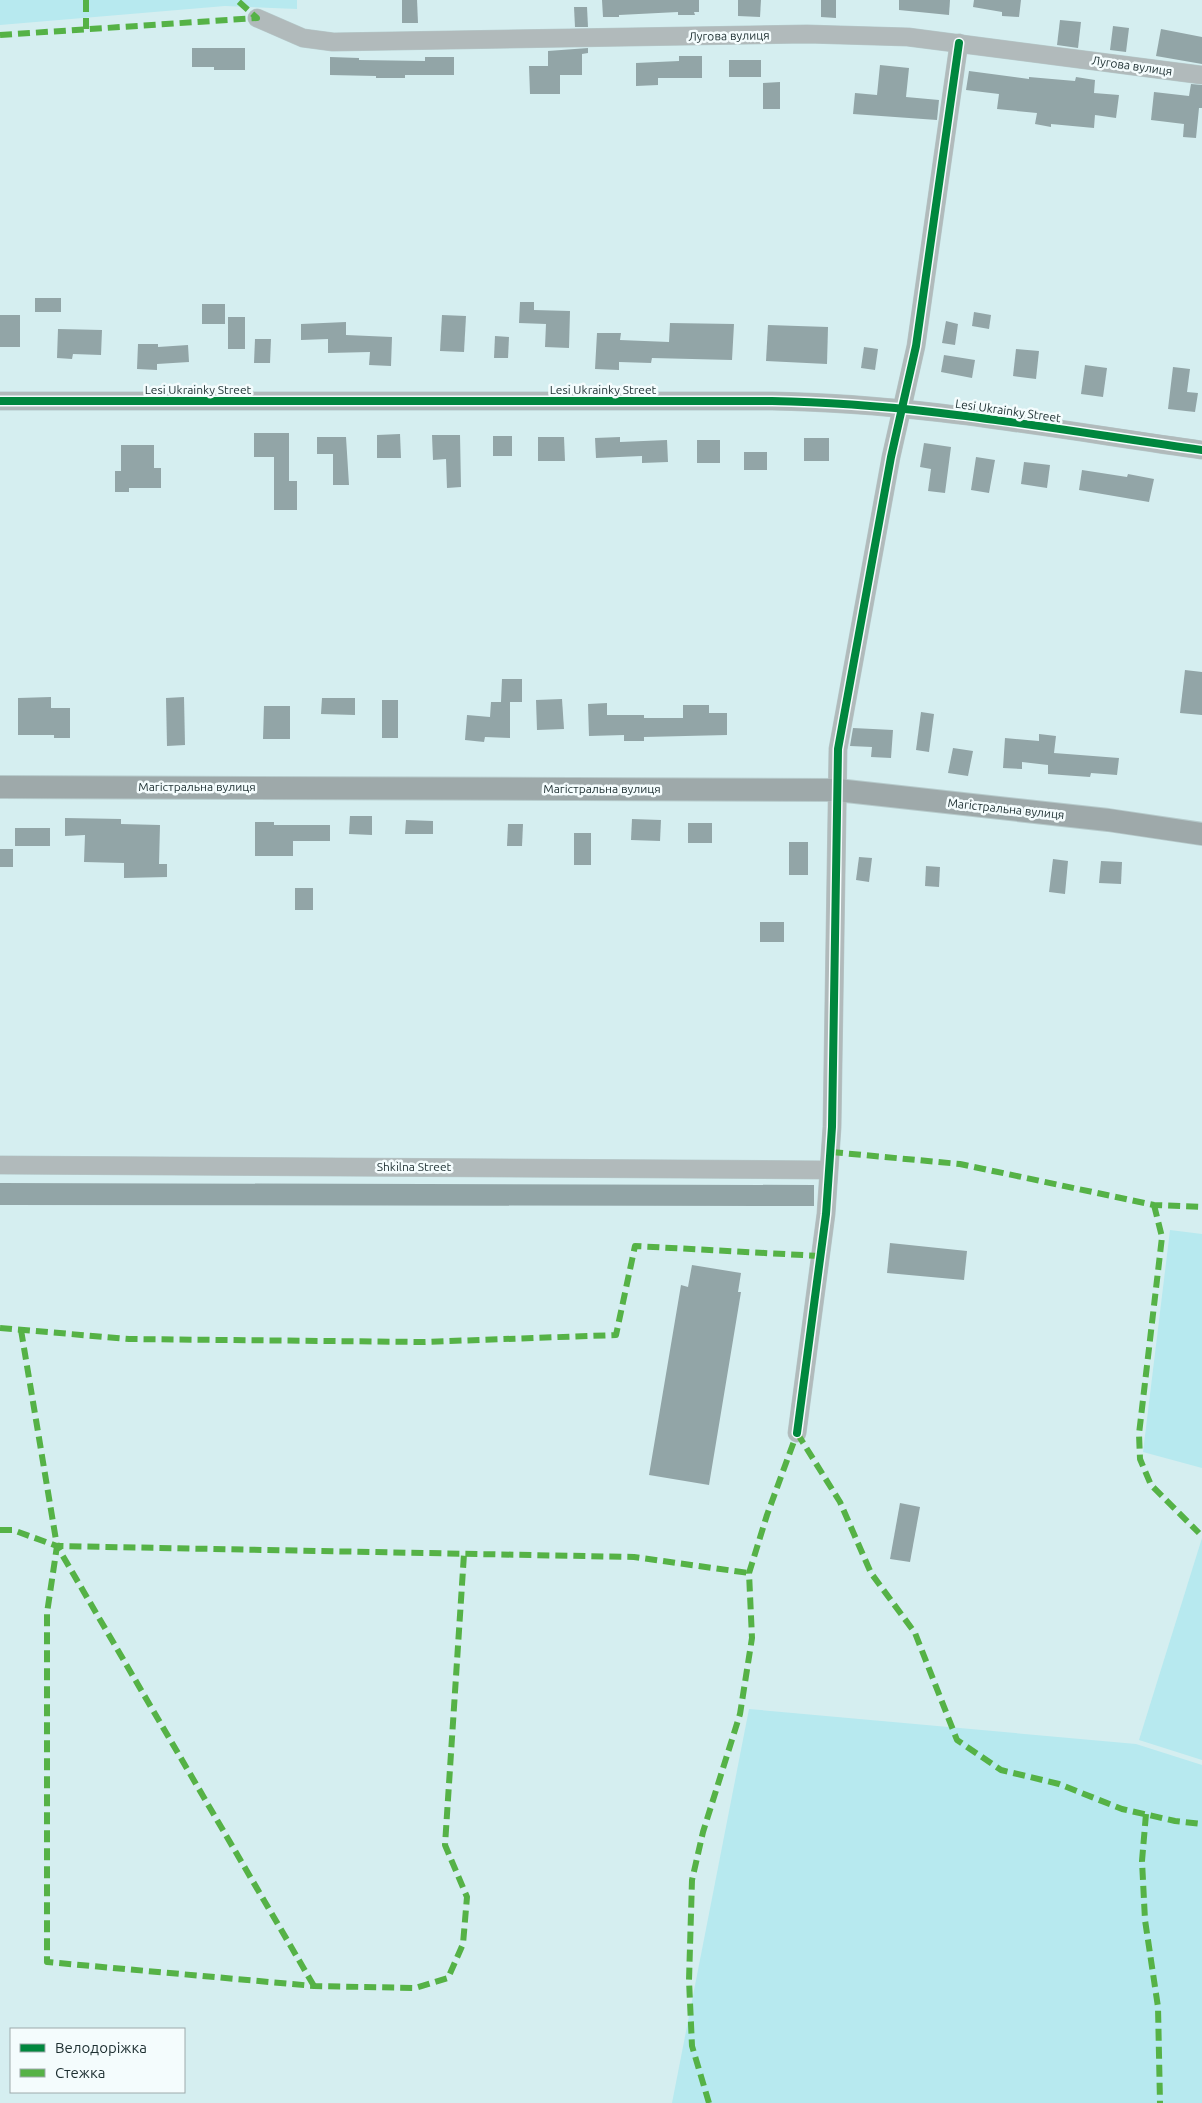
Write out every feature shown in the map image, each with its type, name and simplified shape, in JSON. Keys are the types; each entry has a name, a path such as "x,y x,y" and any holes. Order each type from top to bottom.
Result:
{"main road":[{"name":"Магістральна вулиця","path":"0,787 837,790 1108,820 1202,834"}],"street":[{"name":"Лугова вулиця","path":"257,18 304,38 333,42 807,34 908,37 1202,75"},
{"path":"797,1433 826,1214 834,1088 837,790 840,734 881,510 916,346 959,43"},
{"name":"Lesi Ukrainky Street","path":"0,401 772,401 851,403 902,408 1202,450"},
{"name":"Shkilna Street","path":"0,1165 828,1170"}],"shaded area":[{"path":"0,0 297,0 297,9 225,6 0,25"},
{"path":"1170,1230 1202,1234 1202,1468 1143,1452"},
{"path":"1202,1538 1202,1760 1139,1740"},
{"path":"749,1709 1136,1744 1202,1765 1202,2103 672,2103"}],"building":[{"path":"402,0 417,0 418,23 402,23"},
{"path":"602,0 699,0 699,12 694,12 695,15 678,15 678,12 603,17"},
{"path":"738,0 761,0 760,17 738,16"},
{"path":"821,0 836,0 836,18 821,17"},
{"path":"899,0 950,0 949,15 899,10"},
{"path":"974,0 1021,0 1019,17 1002,16 1002,12 973,7"},
{"path":"574,7 587,7 588,27 575,27"},
{"path":"1060,20 1081,22 1078,48 1057,45"},
{"path":"1113,26 1129,28 1126,52 1110,50"},
{"path":"1161,29 1202,37 1202,64 1156,56"},
{"path":"192,48 245,48 245,70 214,70 214,67 192,67"},
{"path":"588,48 588,53 582,54 582,75 560,75 560,94 530,94 529,66 548,66 548,51"},
{"path":"679,56 702,56 702,78 658,78 658,85 636,86 636,63 679,61"},
{"path":"330,57 359,58 359,60 425,61 425,57 454,57 454,75 405,75 405,78 376,78 376,76 330,75"},
{"path":"729,60 761,60 761,77 729,77"},
{"path":"880,65 909,68 906,97 939,100 937,120 853,114 855,93 877,95"},
{"path":"969,71 1029,79 1029,77 1075,81 1076,77 1095,80 1094,93 1119,95 1116,118 1095,115 1094,128 1051,124 1051,127 1035,124 1037,113 997,109 999,94 966,90"},
{"path":"780,82 780,109 763,109 763,83"},
{"path":"1191,84 1202,85 1202,108 1199,108 1196,138 1183,137 1184,124 1151,120 1154,92 1189,96"},
{"path":"35,298 61,298 61,312 35,312"},
{"path":"520,302 534,302 534,310 570,311 569,348 545,347 546,324 519,323"},
{"path":"202,304 225,304 225,324 202,324"},
{"path":"974,312 991,315 989,329 972,326"},
{"path":"0,315 20,315 20,347 0,347"},
{"path":"442,315 466,316 464,352 440,351"},
{"path":"228,317 245,317 245,349 228,349"},
{"path":"946,321 958,324 955,345 942,343"},
{"path":"346,322 346,335 392,337 391,366 369,365 370,352 328,353 328,339 301,340 301,324"},
{"path":"670,323 734,324 732,360 652,358 651,363 619,362 619,370 595,369 597,333 621,333 620,340 669,342"},
{"path":"768,325 828,327 827,364 766,361"},
{"path":"58,329 102,330 101,355 73,354 72,359 57,358"},
{"path":"495,336 509,337 508,358 494,358"},
{"path":"255,339 271,339 270,363 254,363"},
{"path":"138,344 158,344 158,347 188,345 189,362 157,364 157,370 137,369"},
{"path":"864,347 878,349 875,370 861,368"},
{"path":"1016,349 1039,351 1036,379 1013,376"},
{"path":"944,355 975,360 972,378 941,372"},
{"path":"1085,365 1107,368 1103,397 1081,394"},
{"path":"1173,367 1190,369 1187,392 1198,393 1195,412 1168,409"},
{"path":"254,433 289,433 289,481 297,481 297,510 274,510 274,457 254,457"},
{"path":"400,434 401,458 377,458 377,435"},
{"path":"432,435 460,435 461,487 447,488 446,459 433,460"},
{"path":"493,436 512,436 512,456 493,456"},
{"path":"317,437 346,437 349,485 333,485 333,454 317,454"},
{"path":"538,437 564,437 565,461 538,461"},
{"path":"620,437 620,442 667,440 668,462 642,463 642,456 596,458 595,438"},
{"path":"804,438 829,438 829,461 804,461"},
{"path":"697,440 720,440 720,463 697,463"},
{"path":"924,443 951,447 945,493 928,491 931,469 920,467"},
{"path":"121,445 154,445 154,468 161,468 161,488 129,488 129,492 115,492 115,471 121,471"},
{"path":"744,452 767,452 767,470 744,470"},
{"path":"976,457 995,460 989,493 971,490"},
{"path":"1024,462 1050,465 1047,488 1021,484"},
{"path":"1082,470 1127,477 1128,474 1154,479 1149,502 1079,490"},
{"path":"1185,670 1202,672 1202,715 1180,713"},
{"path":"502,679 522,679 522,702 510,702 510,738 485,737 484,742 465,740 467,715 490,717 491,702 501,702"},
{"path":"51,697 51,708 70,708 70,738 54,738 54,735 18,735 18,698"},
{"path":"184,697 185,745 167,746 166,698"},
{"path":"322,698 355,698 355,715 321,714"},
{"path":"562,699 564,729 537,730 536,700"},
{"path":"382,700 398,700 398,738 382,738"},
{"path":"607,703 607,715 644,715 644,718 683,718 683,705 709,705 709,713 727,713 727,735 644,737 644,741 624,741 624,735 589,736 588,704"},
{"path":"264,706 290,706 290,739 263,739"},
{"path":"921,712 934,714 929,752 916,750"},
{"path":"853,728 893,730 891,758 871,757 872,747 850,746"},
{"path":"1039,734 1056,736 1054,753 1119,758 1117,775 1091,773 1090,777 1048,774 1048,765 1022,762 1022,769 1003,768 1005,738 1039,741"},
{"path":"953,748 973,751 968,776 948,773"},
{"path":"350,816 372,816 372,835 349,834"},
{"path":"65,818 121,819 121,824 160,825 159,864 167,864 167,877 124,878 124,863 84,862 85,835 65,836"},
{"path":"632,819 661,820 660,841 631,840"},
{"path":"406,820 433,821 433,834 405,834"},
{"path":"255,822 274,822 274,825 330,825 330,841 293,841 293,856 255,856"},
{"path":"688,823 712,823 712,843 688,843"},
{"path":"508,824 523,824 522,846 507,846"},
{"path":"15,828 50,828 50,846 15,846"},
{"path":"574,833 591,833 591,865 574,865"},
{"path":"789,842 808,842 808,875 789,875"},
{"path":"0,849 13,849 13,867 0,867"},
{"path":"859,857 872,858 869,882 856,880"},
{"path":"1053,859 1068,861 1065,894 1049,892"},
{"path":"1101,861 1122,862 1121,884 1099,883"},
{"path":"926,866 940,867 939,887 925,886"},
{"path":"295,888 313,888 313,910 295,910"},
{"path":"760,922 784,922 784,942 760,942"},
{"path":"0,1183 814,1185 814,1206 0,1205"},
{"path":"890,1243 967,1251 964,1280 887,1273"},
{"path":"692,1265 741,1273 738,1292 741,1292 709,1485 649,1475 681,1285 688,1287"},
{"path":"900,1503 920,1507 910,1562 890,1559"}],"marked path":[{"path":"86,0 86,29"},
{"path":"0,35 257,18 237,0"},
{"path":"831,1152 960,1164 1154,1205 1202,1207"},
{"path":"1154,1205 1162,1237 1139,1434 1140,1459 1151,1485 1199,1533"},
{"path":"0,1328 129,1339 423,1342 616,1335 635,1246 820,1256"},
{"path":"21,1330 57,1546 47,1613 47,1962 314,1986 415,1988 448,1978 463,1944 467,1897 445,1845 464,1554"},
{"path":"797,1433 840,1502 871,1573 915,1633 957,1740 1001,1770 1059,1784 1122,1809 1175,1821 1202,1824"},
{"path":"709,2103 692,2046 689,1980 692,1880 703,1832 740,1714 752,1638 749,1573 767,1515 797,1433"},
{"path":"0,1530 13,1530 57,1546"},
{"path":"314,1986 57,1546 634,1557 749,1573"},
{"path":"1146,1814 1142,1861 1145,1920 1158,2007 1160,2103"}],"cycle path":[{"path":"797,1433 826,1214 832,1127 838,749 891,457 916,346 959,43"},
{"path":"0,401 772,401 826,403 934,412 1202,450"}]}
